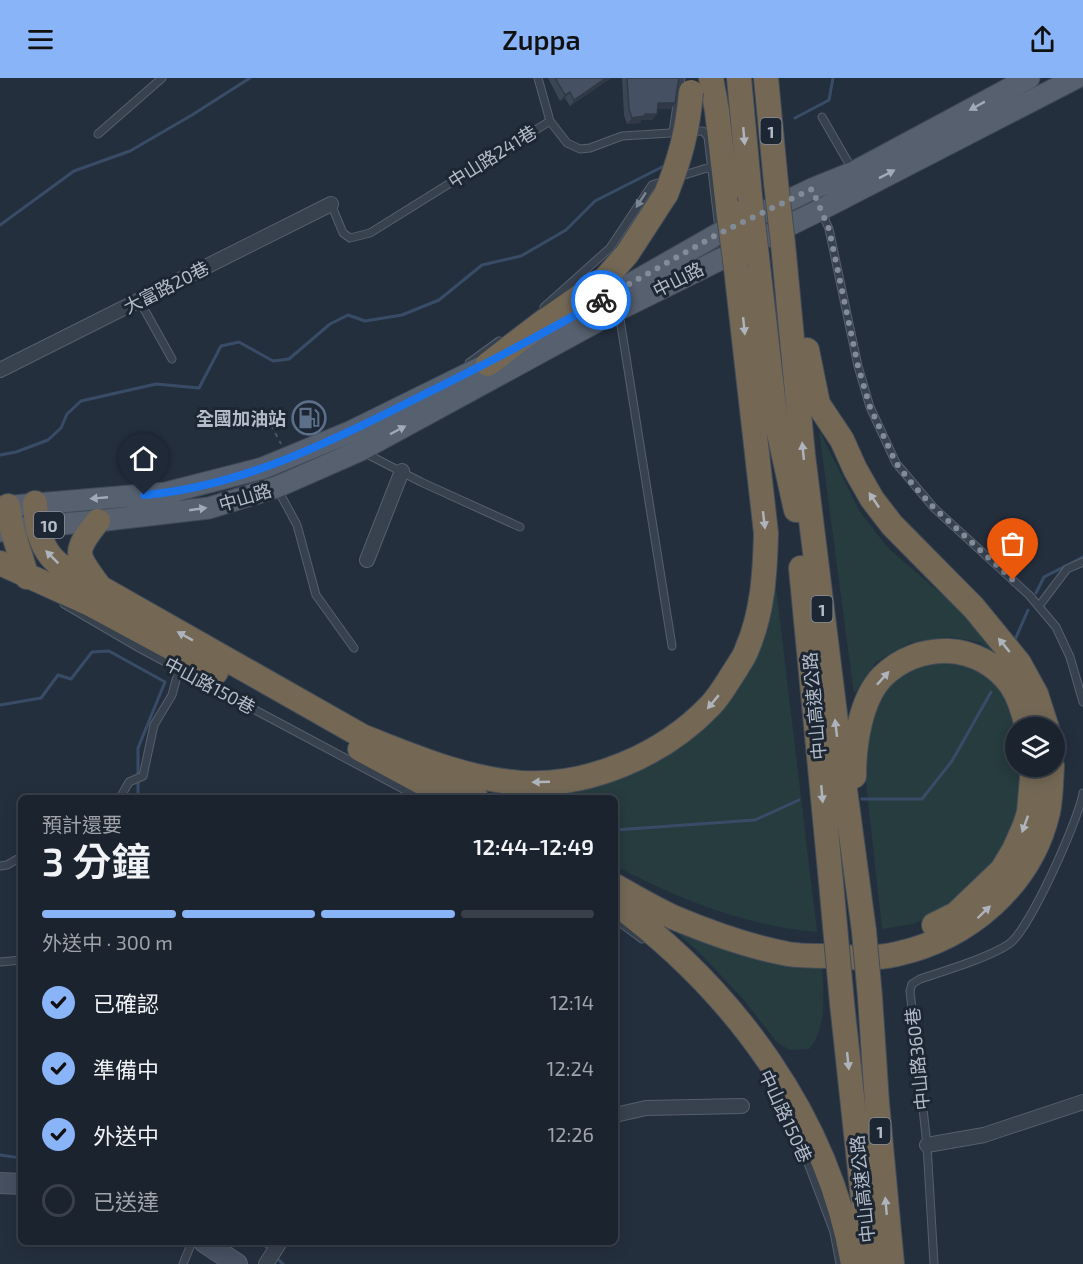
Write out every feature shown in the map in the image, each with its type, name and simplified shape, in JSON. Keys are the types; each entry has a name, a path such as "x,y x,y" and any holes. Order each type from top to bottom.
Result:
{"highway":[{"path":"364,737 446,768 487,779 523,783 559,782 586,776 640,757 684,728 710,706 747,650 755,624 765,572 766,533 738,261 711,78"},
{"name":"中山高速公路","path":"739,78 750,196 738,261 795,503 842,1003 870,1264"},
{"name":"中山高速公路","path":"766,78 803,455 864,931 892,1264"},
{"path":"488,364 543,321 605,279 627,254 666,194 679,159 688,124 688,83"},
{"path":"787,286 803,324 818,404 842,440 872,499 891,525 974,608 1019,663 1036,694 1043,717"},
{"path":"35,514 47,554 99,602 446,795"},
{"path":"5,518 19,577 99,602 364,737 470,795"},
{"path":"98,521 79,551 80,561 99,602"},
{"path":"864,931 854,806 854,751 862,718 871,694 881,678 910,658 933,651 954,650 993,665 1011,685 1024,717"},
{"path":"618,876 641,888 752,931 836,947 890,942 956,914 1002,870 1025,825 1029,812 1032,777"},
{"path":"618,888 675,918 734,940 789,954 851,957 895,955 950,935 978,919 1005,891 1022,870 1036,847 1047,813 1051,777"},
{"path":"618,905 669,946 702,978 757,1044 808,1126 824,1162 839,1206 853,1264"}],"main road":[{"name":"中山路","path":"35,514 98,521 208,508 277,487 361,450 618,310 738,261 820,210 858,179 1029,78"},
{"name":"中山路","path":"5,518 166,493 229,478 288,458 350,432 488,364 718,234 812,189 858,179 1076,78"}],"street":[{"name":"大富路20巷","path":"0,370 331,204"},
{"path":"367,560 402,471"},
{"path":"927,1145 984,1135 1083,1102"},
{"path":"618,1114 646,1108 742,1107"},
{"path":"0,1183 18,1184"},
{"path":"208,1245 237,1264"},
{"path":"266,1264 278,1245"}],"lane":[{"path":"98,134 162,78"},
{"path":"538,78 550,120"},
{"path":"673,132 688,83"},
{"path":"822,117 858,179"},
{"name":"中山路241巷","path":"331,204 343,233 350,238 370,233 550,120 567,143 580,149 590,148 622,136 703,131 708,137 718,234 738,261"},
{"path":"533,315 551,302 610,248 652,185 710,167"},
{"path":"812,189 829,229 858,366 870,407 896,463 934,508 1039,606 1056,627 1064,640 1083,702"},
{"path":"139,300 172,359"},
{"path":"618,310 672,646"},
{"path":"429,392 507,335"},
{"path":"350,432 361,450 421,482 520,527"},
{"path":"277,487 297,525 316,595 354,648"},
{"path":"1039,606 1067,569 1083,562"},
{"name":"中山路150巷","path":"60,602 99,602 179,669 414,795"},
{"path":"122,795 129,782 143,776 154,725 172,695 179,669"},
{"name":"中山路360巷","path":"934,1264 927,1145 910,991 912,984 1011,943 1026,924 1065,846 1083,793"},
{"path":"0,866 18,859"},
{"path":"618,921 651,947"},
{"path":"0,962 18,960"},
{"name":"中山路150巷","path":"686,975 725,1011 772,1078 780,1096"},
{"name":"中山路150巷","path":"793,1123 834,1232 840,1264"},
{"path":"183,1264 191,1245"}],"path":[{"path":"267,417 288,458"}],"green space":[{"path":"819,430 860,512 888,548 968,617 1017,669 979,642 951,637 909,643 876,662 854,694"},
{"path":"773,562 817,932 764,924 713,909 618,867 618,795 508,795 510,792 550,793 720,705"},
{"path":"957,659 992,675 1008,691 1014,717 1005,717 1005,777 1025,777 1022,816 989,872 943,912 912,924 882,929 863,755 879,693 895,678 922,662"},
{"path":"660,917 822,964 822,1020 809,1049 789,1050 776,1041 743,999 702,955"}],"building":[{"path":"555,78 606,78 574,100 570,92 565,95"},
{"path":"627,78 679,78 675,103 658,103 657,114 645,114 632,118 629,109"}],"waterway":[{"path":"0,225 74,171 130,151 250,78"},
{"path":"795,118 829,100 833,78"},
{"path":"0,455 16,452 48,440 61,428 67,414 81,401 156,384 199,388 221,346 239,342 273,361 289,359 330,324 348,315 365,321 402,315 439,300 482,265 521,256 566,230 595,201 666,165"},
{"path":"1036,593 1044,577 1083,557"},
{"path":"1014,642 1028,610"},
{"path":"0,705 41,698 58,675 71,679 92,652 109,651 165,682 138,748 138,795"},
{"path":"862,799 922,799 952,761 991,692"},
{"path":"618,830 755,820 799,800"},
{"path":"0,1155 18,1158"},
{"path":"279,1260 283,1264"}],"way so far":[{"path":"601,300 718,234 812,189 829,229 858,366 870,407 896,463 934,508 1013,580"}],"place":[{"name":"全國加油站","path":"309,418"}],"route":[{"path":"144,495 166,493 263,468 350,432 488,364 601,300"}]}
